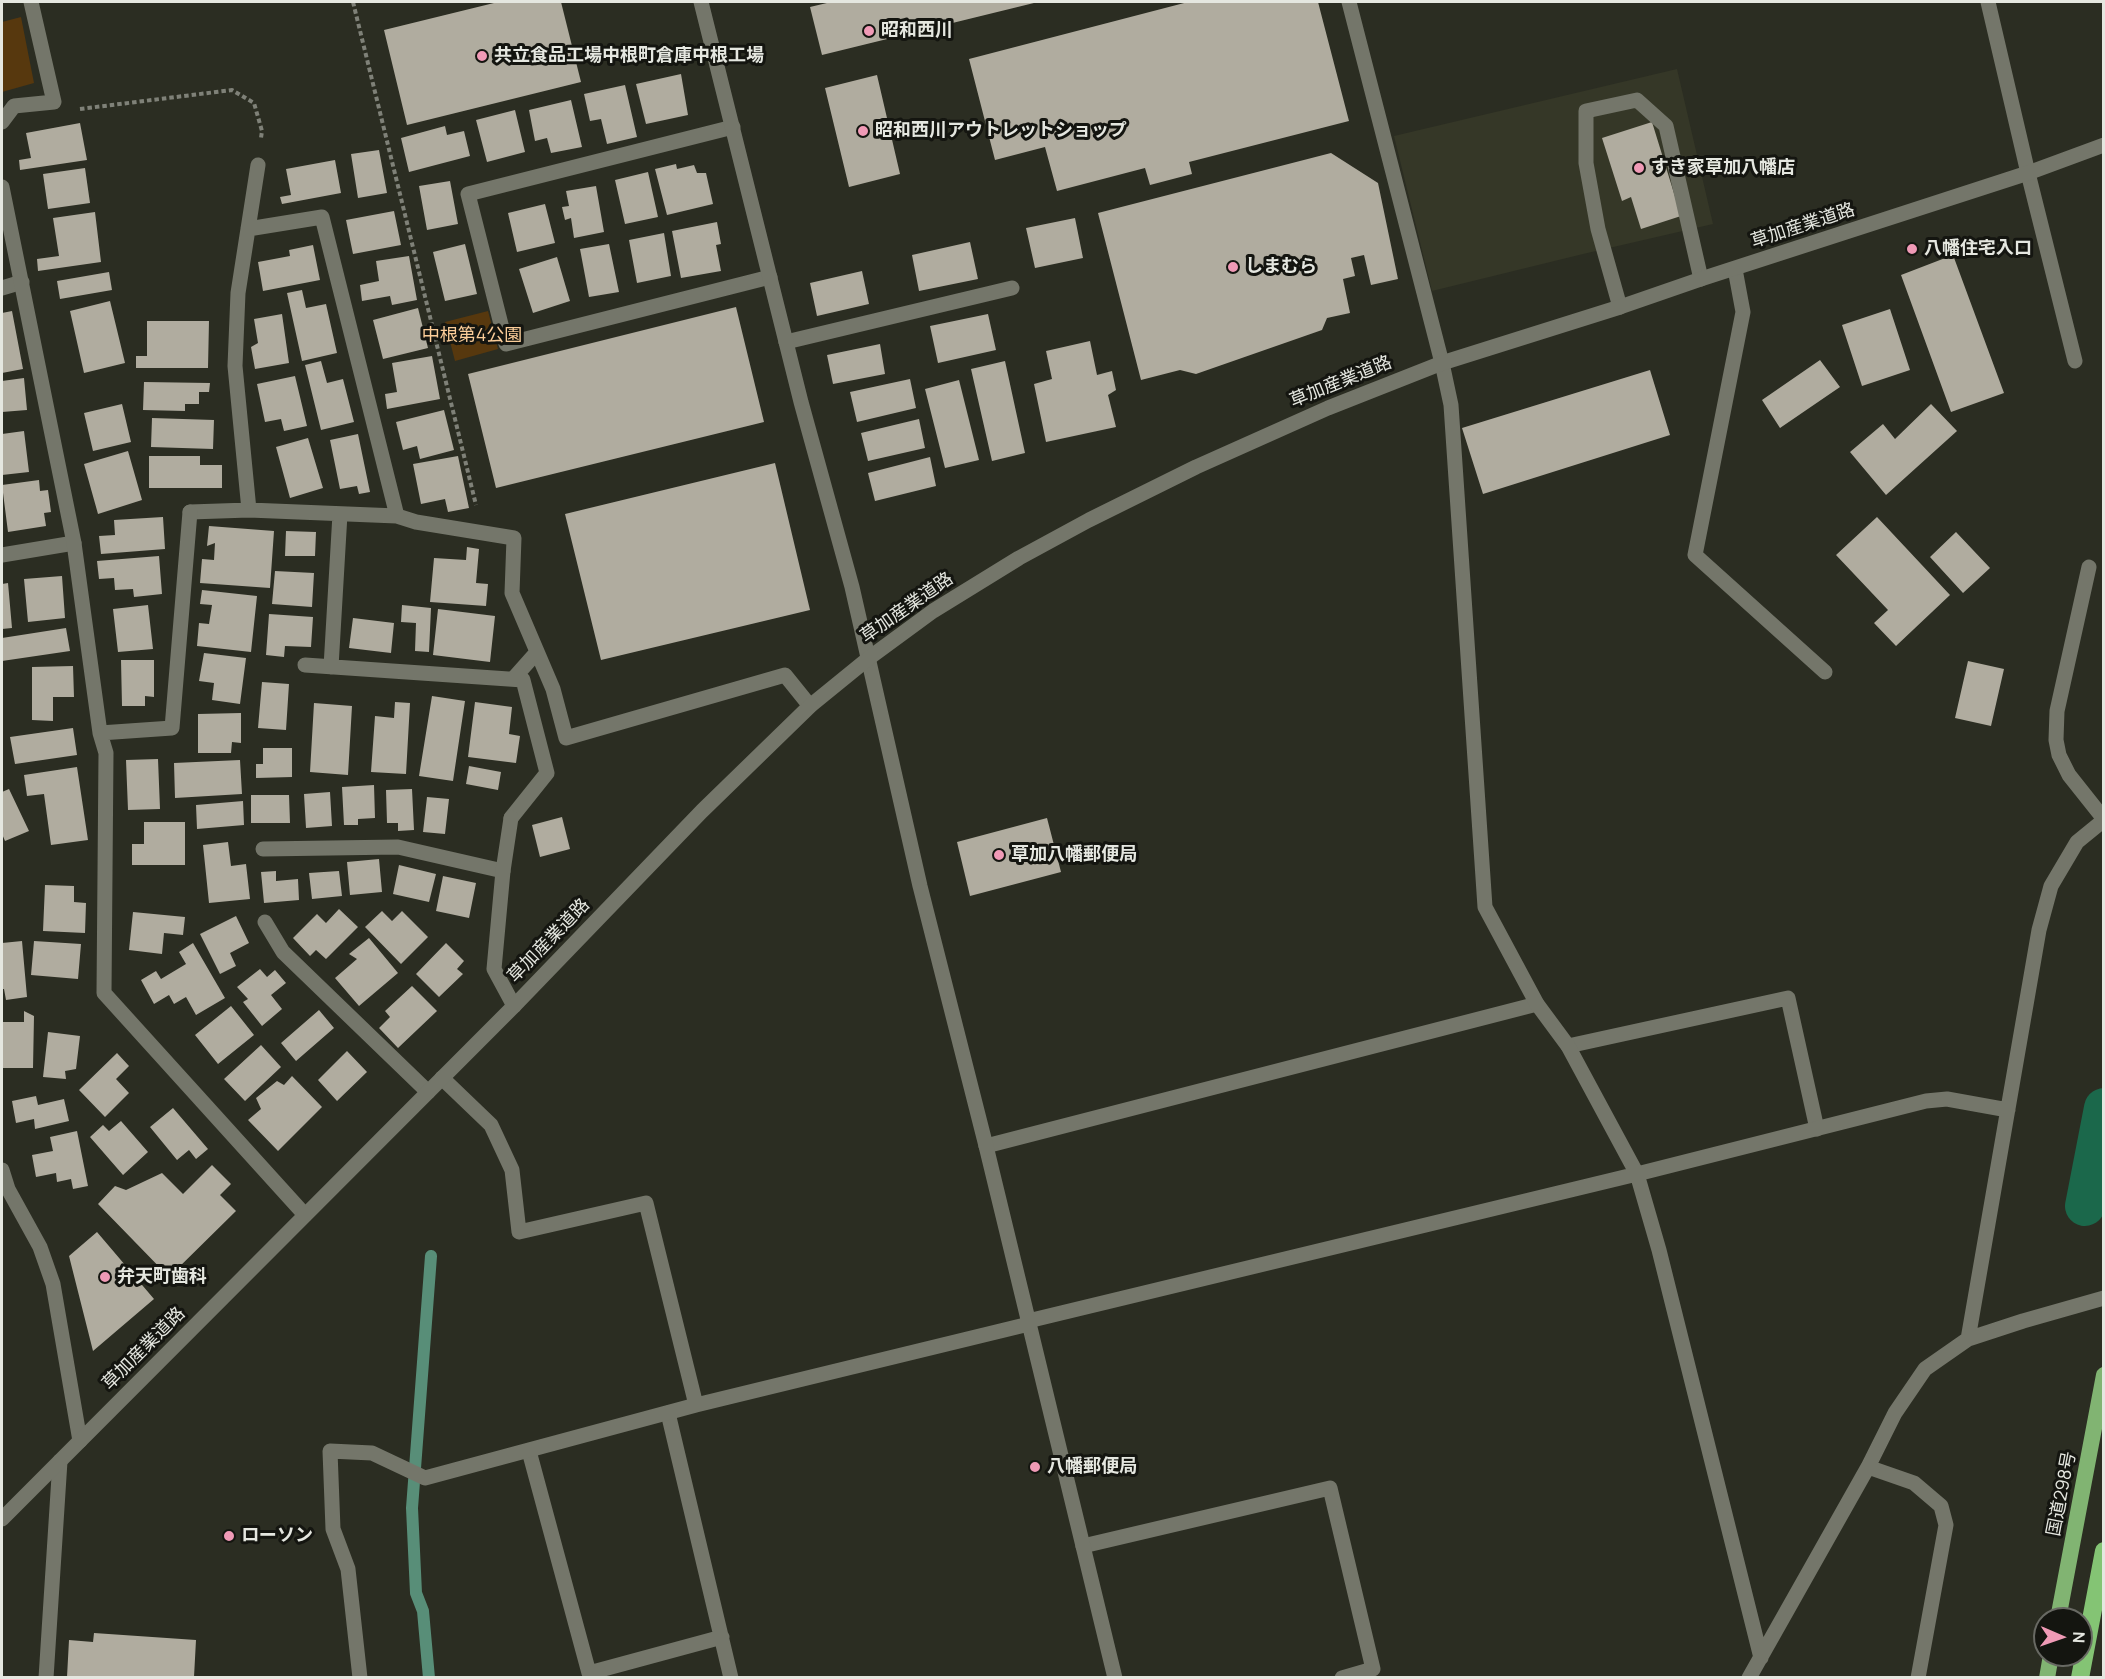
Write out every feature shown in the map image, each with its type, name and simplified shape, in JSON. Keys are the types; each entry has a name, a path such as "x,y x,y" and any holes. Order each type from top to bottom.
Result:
{"highway":[{"name":"国道298号","path":"2060,1607 2103,1376"},
{"path":"2080,1677 2103,1551"}],"street":[{"path":"2,122 14,106 54,102 31,2"},
{"path":"701,2 786,342 852,587 920,886 986,1146 1115,1677"},
{"path":"1349,2 1451,405 1485,907 1537,1004 1568,1046 1637,1174 1659,1250 1761,1658"},
{"path":"1988,2 2075,361"},
{"path":"1620,308 1596,218 1586,163 1586,111 1637,100 1666,126 1701,279"},
{"path":"733,127 468,194 506,344 770,277"},
{"name":"草加産業道路","path":"2,1520 514,1006 702,811 810,706 869,658 933,611 1019,558 1089,520 1196,467 1328,408 1442,363 1620,308 1701,279 2028,173 2103,145"},
{"path":"249,510 235,366 238,293 258,165"},
{"path":"2,187 74,543 100,733 106,753 104,993 305,1215"},
{"path":"248,229 322,216 397,516"},
{"path":"1735,268 1743,312 1695,555 1825,672"},
{"path":"2,288 22,282"},
{"path":"786,342 1012,288"},
{"path":"100,733 172,728 190,512 249,510 397,516 416,522 514,538 512,593 553,689 566,738 785,675 810,706"},
{"path":"331,667 340,514"},
{"path":"2,555 74,543"},
{"path":"1968,1339 2039,930 2051,886 2077,842 2103,820 2068,774 2059,755 2056,740 2057,711 2089,567"},
{"path":"513,679 537,652"},
{"path":"305,665 523,680 547,773 511,818 503,871 494,969 514,1006"},
{"path":"262,849 398,847 503,871"},
{"path":"265,922 283,952 428,1092"},
{"path":"1568,1046 1788,998 1817,1129"},
{"path":"986,1146 1537,1004"},
{"path":"442,1078 491,1125 512,1170 519,1232 646,1203 696,1405"},
{"path":"360,1677 348,1569 333,1529 330,1451 372,1453 425,1478 696,1405 1926,1101 1947,1099 2008,1110"},
{"path":"2,1170 5,1191 40,1247 52,1284 80,1441"},
{"path":"1749,1677 1868,1467 1895,1413 1925,1369 1968,1339 2103,1298"},
{"path":"668,1413 731,1677"},
{"path":"529,1451 589,1673 722,1637"},
{"path":"46,1677 60,1461"},
{"path":"1868,1467 1914,1483 1941,1506 1946,1525 1918,1677"},
{"path":"1083,1546 1330,1488 1373,1670 1342,1677"}],"path":[{"path":"353,2 483,533"},
{"path":"54,102 66,111 232,90 254,103 262,131 258,165"}],"shaded area":[{"path":"1677,69 1713,224 1432,291 1394,136"}],"green space":[{"path":"21,17 34,83 2,92 2,22"},
{"name":"中根第4公園","path":"488,311 498,349 455,361 445,322"}],"building":[{"name":"共立食品工場中根町倉庫中根工場","path":"498,2 561,2 581,82 407,125 384,30"},
{"name":"昭和西川","path":"831,2 1038,2 822,55 810,7"},
{"path":"1188,2 1318,2 1349,121 1189,162 1192,174 1150,185 1145,168 1057,191 1045,147 995,160 969,59"},
{"path":"681,74 688,115 646,124 636,84"},
{"name":"昭和西川アウトレットショップ","path":"877,75 900,174 849,187 825,88"},
{"path":"625,85 637,137 607,144 601,119 590,121 584,94"},
{"path":"571,100 582,147 551,153 547,138 535,141 529,110"},
{"path":"515,110 525,152 487,162 476,120"},
{"name":"すき家草加八幡店","path":"1652,122 1681,216 1641,229 1631,197 1622,201 1602,138"},
{"path":"80,123 87,160 20,170 19,160 31,158 26,133"},
{"path":"445,126 447,135 464,131 470,156 409,172 401,138"},
{"path":"379,150 387,193 358,198 351,154"},
{"name":"しまむら","path":"1331,153 1378,183 1398,279 1371,285 1364,255 1351,258 1355,276 1343,279 1350,313 1327,318 1322,330 1196,374 1180,370 1141,380 1098,213"},
{"path":"335,160 341,193 282,204 280,197 291,195 286,169"},
{"path":"676,164 677,169 694,165 697,173 706,173 713,204 667,215 655,169"},
{"path":"85,168 90,203 48,209 43,174"},
{"path":"648,172 658,217 625,224 615,180"},
{"path":"450,181 458,224 427,230 419,186"},
{"path":"596,186 604,232 574,238 571,218 565,220 562,207 569,206 566,191"},
{"path":"545,204 555,243 517,252 508,213"},
{"path":"394,211 401,245 353,254 346,220"},
{"path":"95,212 101,262 38,271 37,259 59,256 53,218"},
{"path":"1075,218 1083,258 1035,268 1026,228"},
{"path":"717,222 721,244 716,245 721,271 681,278 672,231"},
{"path":"664,233 671,276 637,283 629,240"},
{"path":"970,242 978,279 919,291 912,255"},
{"path":"465,244 477,294 445,301 433,252"},
{"path":"609,244 619,292 589,297 580,249"},
{"path":"313,245 320,280 263,291 258,262 290,256 289,250"},
{"path":"1953,255 2004,393 1951,412 1901,275"},
{"path":"409,256 417,300 392,305 390,296 362,301 360,285 379,281 376,261"},
{"path":"557,257 570,301 533,313 519,269"},
{"path":"862,271 869,304 817,316 810,283"},
{"path":"109,272 112,290 60,299 57,281"},
{"path":"302,290 306,308 326,304 337,353 302,361 287,293"},
{"path":"110,301 125,363 84,373 70,311"},
{"path":"736,307 764,422 496,488 468,374"},
{"path":"418,308 428,348 383,359 373,320"},
{"path":"1890,309 1910,370 1862,386 1842,325"},
{"path":"12,311 23,369 2,373 2,313"},
{"path":"282,314 289,363 255,369 251,347 258,343 254,319"},
{"path":"988,314 996,350 938,363 930,326"},
{"path":"147,321 209,321 208,368 136,368 136,356 147,356"},
{"path":"1090,341 1097,375 1112,371 1116,390 1108,395 1116,427 1046,442 1034,384 1052,379 1046,351"},
{"path":"880,344 885,374 833,384 827,355"},
{"path":"432,356 440,399 387,409 385,394 397,392 392,363"},
{"path":"1820,360 1840,387 1780,428 1762,400"},
{"path":"321,361 327,383 343,379 354,422 321,430 305,365"},
{"path":"1005,361 1025,453 992,461 971,369"},
{"path":"1650,370 1670,435 1483,494 1462,428"},
{"path":"295,376 307,426 284,431 281,419 265,422 257,384"},
{"path":"24,378 27,410 2,412 2,381"},
{"path":"910,379 916,408 857,422 850,392"},
{"path":"959,380 979,460 945,468 925,389"},
{"path":"144,382 210,383 209,392 199,392 199,404 185,404 185,411 143,410"},
{"path":"122,404 131,442 93,451 84,413"},
{"path":"1931,404 1957,431 1886,495 1850,452 1883,424 1895,439"},
{"path":"444,410 454,450 420,459 417,446 403,450 396,422"},
{"path":"152,418 214,420 213,449 151,447"},
{"path":"919,419 925,448 868,461 861,433"},
{"path":"24,431 29,472 2,475 2,434"},
{"path":"358,434 370,492 359,494 357,486 340,489 330,440"},
{"path":"308,438 323,488 290,498 276,447"},
{"path":"128,451 142,500 98,514 84,464"},
{"path":"149,456 200,456 200,465 222,465 222,488 149,488"},
{"path":"458,456 469,508 448,512 445,499 421,504 413,464"},
{"path":"930,457 936,486 875,501 868,473"},
{"path":"775,463 810,610 601,660 565,514"},
{"path":"39,480 40,491 48,490 51,512 44,513 46,526 8,532 2,485"},
{"path":"163,517 165,549 101,554 99,536 115,535 114,520"},
{"path":"1877,517 1950,595 1896,646 1874,623 1888,610 1836,555"},
{"path":"209,526 274,531 270,588 200,583 202,559 214,560 215,543 207,546"},
{"path":"286,531 316,532 315,556 285,556"},
{"path":"1956,532 1990,568 1963,593 1930,557"},
{"path":"467,547 479,549 476,583 488,584 486,606 430,602 434,558 466,560"},
{"path":"159,556 162,594 134,597 133,589 115,590 114,578 99,579 97,561"},
{"path":"275,571 314,573 312,607 272,604"},
{"path":"62,576 65,618 28,622 24,579"},
{"path":"8,583 12,628 2,629 2,584"},
{"path":"202,590 257,596 251,652 197,646 199,623 209,624 212,605 200,604"},
{"path":"148,605 153,649 118,652 113,609"},
{"path":"402,605 431,608 429,652 415,651 416,623 401,622"},
{"path":"438,609 495,616 490,662 433,655"},
{"path":"269,614 313,617 311,647 285,646 284,657 266,655"},
{"path":"353,618 394,623 391,653 349,648"},
{"path":"66,628 70,651 2,661 2,638"},
{"path":"204,653 246,658 240,704 212,700 214,683 199,681"},
{"path":"121,660 154,660 154,697 145,696 145,706 122,706"},
{"path":"1968,661 2004,669 1991,726 1955,718"},
{"path":"73,666 74,697 53,697 53,721 32,720 32,667"},
{"path":"262,682 289,684 286,730 258,728"},
{"path":"432,696 465,701 453,781 419,776"},
{"path":"395,702 410,703 406,774 371,772 375,716 394,718"},
{"path":"475,702 512,707 509,734 520,736 516,763 468,757"},
{"path":"314,703 352,706 348,775 310,772"},
{"path":"241,713 241,743 232,742 231,753 198,753 198,714"},
{"path":"73,728 77,755 15,764 10,737"},
{"path":"263,748 292,748 292,777 256,778 256,764 263,764"},
{"path":"158,759 160,809 128,810 126,760"},
{"path":"240,760 242,794 175,798 174,763"},
{"path":"469,766 501,772 498,790 466,784"},
{"path":"77,767 88,840 51,845 44,794 27,796 24,775"},
{"path":"374,785 375,818 358,819 358,825 344,825 342,787"},
{"path":"9,789 29,831 5,841 2,834 2,792"},
{"path":"412,789 414,830 398,831 398,823 387,823 386,790"},
{"path":"330,792 332,826 306,828 304,794"},
{"path":"251,795 289,795 290,823 251,823"},
{"path":"427,797 449,799 445,834 423,832"},
{"path":"243,801 244,825 197,829 196,805"},
{"path":"562,817 570,849 540,857 532,825"},
{"path":"1047,818 1061,872 970,896 957,842"},
{"path":"144,822 185,822 185,865 132,865 132,844 144,844"},
{"path":"228,842 231,866 246,864 250,899 209,903 203,845"},
{"path":"379,859 382,892 350,895 347,862"},
{"path":"399,865 436,874 429,902 393,894"},
{"path":"276,871 276,881 298,879 299,900 264,903 261,872"},
{"path":"339,871 342,896 312,899 309,873"},
{"path":"443,876 476,883 469,918 436,911"},
{"path":"45,885 74,886 74,902 86,903 85,933 43,931"},
{"path":"339,909 358,927 326,959 316,950 310,956 293,938 317,914 326,923"},
{"path":"382,911 392,921 402,911 428,937 401,964 365,927"},
{"path":"133,912 185,917 183,935 164,933 162,954 129,950"},
{"path":"236,916 249,943 230,953 236,966 220,974 200,934"},
{"path":"369,938 398,973 359,1006 335,978 357,959 349,954"},
{"path":"22,941 27,997 6,1000 4,989 2,989 2,943"},
{"path":"34,941 81,944 78,979 31,975"},
{"path":"193,943 225,998 196,1015 186,997 174,1004 169,995 154,1004 141,980 156,971 161,979 186,964 179,952"},
{"path":"446,943 464,961 457,969 463,974 439,997 416,974"},
{"path":"260,969 267,977 275,970 286,983 271,995 282,1009 262,1026 243,1002 248,999 237,987"},
{"path":"412,986 437,1011 398,1048 379,1028 390,1017 385,1011"},
{"path":"231,1006 254,1035 218,1064 195,1035"},
{"path":"319,1010 334,1028 296,1061 281,1043"},
{"path":"24,1011 34,1016 33,1068 2,1068 2,1022 24,1022"},
{"path":"48,1032 80,1036 76,1069 65,1071 66,1079 43,1077"},
{"path":"261,1045 281,1067 245,1101 224,1079"},
{"path":"347,1051 367,1072 337,1101 318,1080"},
{"path":"117,1053 129,1066 116,1079 129,1093 105,1117 79,1090"},
{"path":"292,1076 322,1107 278,1151 248,1120 261,1109 256,1098 277,1081 284,1085"},
{"path":"36,1096 38,1105 64,1099 69,1121 35,1129 34,1119 16,1123 12,1101"},
{"path":"173,1108 208,1149 196,1159 189,1150 177,1160 150,1127"},
{"path":"121,1121 148,1152 123,1175 90,1137 103,1125 109,1131"},
{"path":"77,1131 88,1186 73,1189 71,1179 57,1182 56,1173 36,1177 32,1155 53,1151 50,1137"},
{"path":"212,1165 231,1184 220,1195 236,1211 169,1277 98,1204 115,1186 126,1190 162,1173 183,1194"},
{"name":"弁天町歯科","path":"97,1232 154,1299 93,1351 69,1256"},
{"path":"94,1633 196,1640 194,1677 67,1677 69,1640 93,1642"}],"waterway":[{"path":"2085,1206 2104,1108"},
{"path":"429,1678 423,1611 416,1593 412,1508 431,1256"}],"place":[{"name":"昭和西川","path":"869,31"},
{"name":"共立食品工場中根町倉庫中根工場","path":"482,56"},
{"name":"昭和西川アウトレットショップ","path":"863,131"},
{"name":"すき家草加八幡店","path":"1639,168"},
{"name":"八幡住宅入口","path":"1912,249"},
{"name":"しまむら","path":"1233,267"},
{"name":"草加八幡郵便局","path":"999,855"},
{"name":"弁天町歯科","path":"105,1277"},
{"name":"八幡郵便局","path":"1035,1467"},
{"name":"ローソン","path":"229,1536"}]}
